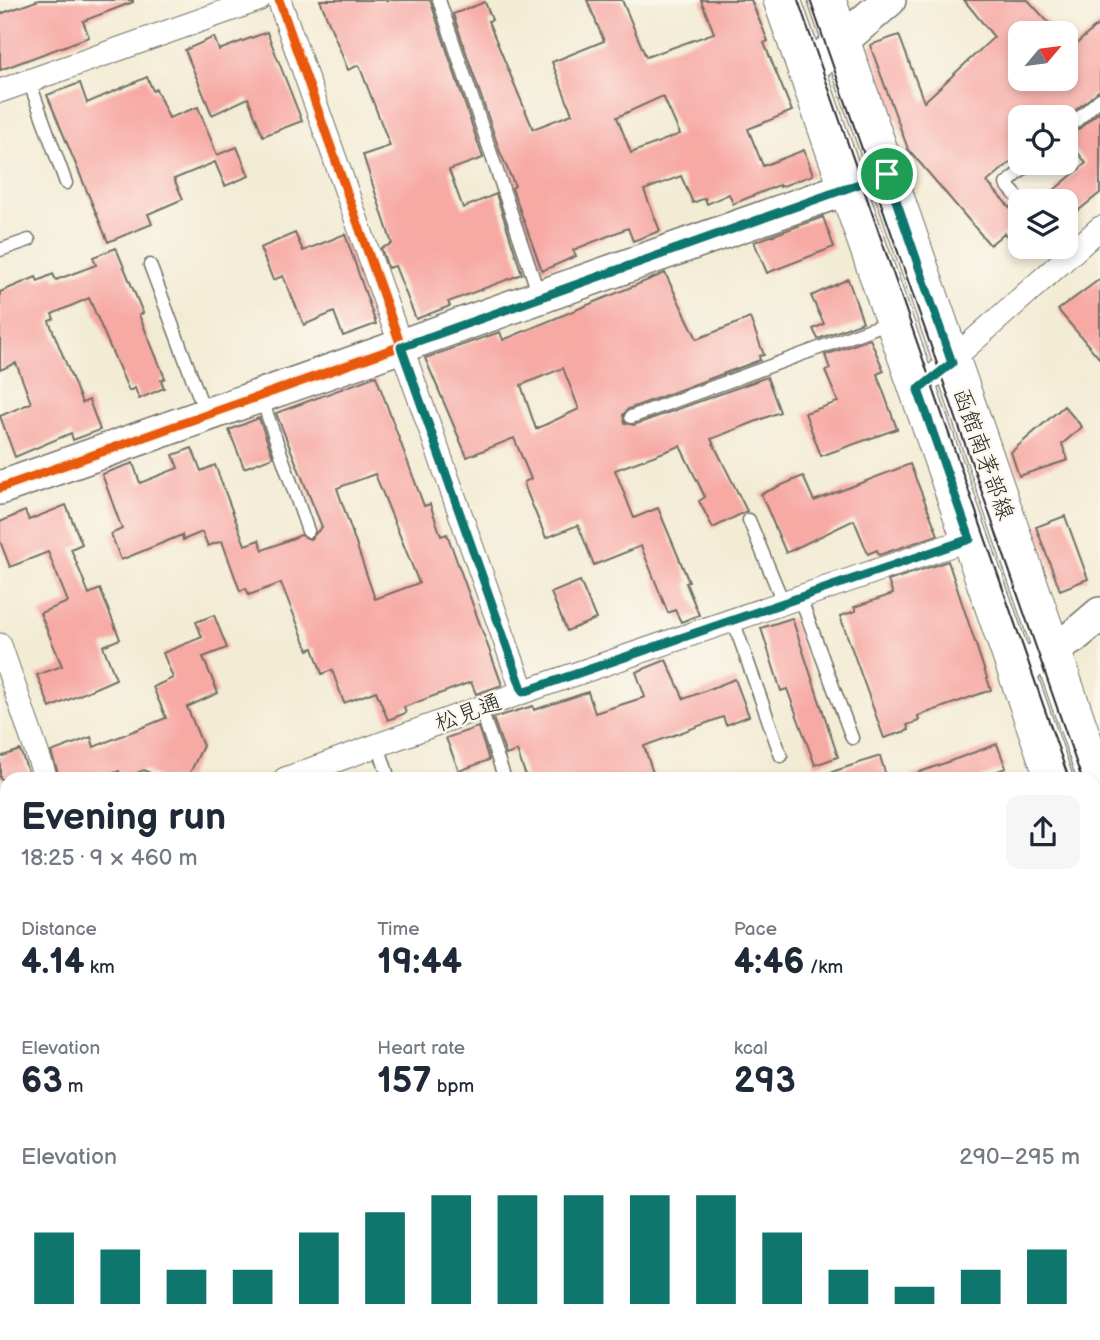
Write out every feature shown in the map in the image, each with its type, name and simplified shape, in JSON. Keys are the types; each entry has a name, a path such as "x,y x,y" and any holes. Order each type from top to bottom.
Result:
{"main road":[{"name":"函館南茅部線","path":"782,0 1052,772"},
{"name":"函館南茅部線","path":"827,0 1094,772"}],"street":[{"path":"0,91 258,0"},
{"path":"279,0 523,692"},
{"path":"807,71 889,0"},
{"path":"0,488 887,174"},
{"path":"1078,243 1100,228"},
{"path":"918,390 952,363 1057,259"},
{"name":"松見通","path":"304,772 523,692 970,539"},
{"path":"1016,672 1053,651 1100,614"},
{"path":"0,645 44,772"}],"lane":[{"path":"439,0 541,298"},
{"path":"29,81 66,183"},
{"path":"1078,119 1100,99"},
{"path":"1010,189 1006,184 1016,175"},
{"path":"0,250 29,240"},
{"path":"150,265 206,416"},
{"path":"631,417 894,320"},
{"path":"261,396 308,531"},
{"path":"749,520 792,600 852,737"},
{"path":"733,620 781,756"},
{"path":"480,708 503,772"},
{"path":"378,745 387,772"}],"building":[{"path":"39,0 133,2 83,21 89,37 0,70 0,14"},
{"path":"320,0 430,0 483,158 449,170 463,208 496,194 522,274 448,302 450,306 416,319 395,266 388,268 381,248 392,244 363,155 390,146 359,65 348,70"},
{"path":"587,0 622,0 646,57 714,33 701,0 751,0 768,41 764,43 792,111 748,129 763,166 804,150 813,175 780,187 779,185 733,204 729,194 707,204 705,198 693,203 681,176 644,190 660,231 633,241 628,228 573,250 576,256 542,271 512,188 515,186 500,152 453,14 485,2 492,20 488,21 533,129 572,114 552,62 604,41","holes":["663,96 680,134 631,153 617,117"]},
{"path":"964,0 1028,0 1047,21 1008,21 1008,91 1078,91 1078,42 1100,23 1100,90 1078,108 1078,105 1008,105 1008,164 987,182 1008,206 1008,237 1004,233 990,245 908,149 870,45 899,35 924,102 994,37"},
{"path":"267,32 302,121 263,136 248,98 212,115 185,50 214,37 219,50"},
{"path":"147,77 153,91 156,89 169,118 198,107 217,155 237,147 249,176 225,186 215,162 174,179 183,199 148,214 152,224 108,242 47,95 80,83 87,103"},
{"path":"1100,111 1100,193 1078,211 1078,189 1055,189 1072,175 1078,175 1078,170 1086,163 1078,153 1078,130"},
{"path":"823,217 834,247 767,273 754,242"},
{"path":"295,233 303,251 345,234 376,324 343,336 334,312 304,325 283,276 273,280 260,248"},
{"path":"116,248 143,313 139,315 165,378 161,380 164,388 139,399 135,388 129,391 89,298 52,314 54,319 49,321 82,403 89,400 100,430 73,440 71,433 15,457 0,416 31,403 16,363 0,370 0,292 36,277 38,281 53,274 56,280 96,265 93,257"},
{"path":"665,273 697,339 750,318 764,355 759,356 760,360 628,409 623,415 625,423 634,425 767,377 780,412 711,439 747,511 713,528 699,501 705,497 680,446 615,470 634,518 658,508 689,582 686,583 699,615 681,622 675,610 668,613 641,546 594,565 578,525 546,538 526,490 524,482 531,479 514,438 467,457 425,358 500,332 503,340","holes":["563,368 579,409 536,429 521,385"]},
{"path":"848,279 863,322 818,339 813,329 824,324 811,296"},
{"path":"1100,279 1100,359 1058,310"},
{"path":"870,339 884,371 877,374 897,429 821,456 805,413 838,402 825,371 830,369 825,355"},
{"path":"376,376 424,506 430,504 441,536 447,534 502,685 476,694 471,682 404,707 406,713 388,720 376,691 344,703 332,670 322,674 313,648 308,650 281,583 249,595 246,588 240,591 222,541 208,546 202,532 183,540 182,535 121,560 111,534 122,529 102,474 133,463 140,483 178,468 173,455 192,448 201,471 215,465 245,545 259,540 263,550 301,535 310,539 322,527 276,413","holes":["375,474 419,583 375,599 337,488"]},
{"path":"1064,406 1082,427 1062,444 1068,460 1019,476 1011,452"},
{"path":"259,418 273,457 244,468 229,430"},
{"path":"910,464 938,535 879,555 877,550 868,554 854,520 786,553 761,494 803,476 814,501"},
{"path":"66,505 82,544 71,549 89,594 100,589 120,639 103,646 116,679 50,708 37,675 62,666 40,613 68,602 48,552 10,567 0,541 0,522 25,511 29,520"},
{"path":"1065,516 1088,579 1060,590 1036,527"},
{"path":"948,561 991,690 918,716 919,721 907,725 909,730 884,738 840,616 856,611 854,607 893,594 888,581"},
{"path":"580,581 596,619 567,631 551,593"},
{"path":"214,615 227,648 203,657 218,693 187,707 203,746 190,772 58,772 51,752 91,737 94,747 166,718 153,687 173,678 163,653 202,637 196,622"},
{"path":"792,618 838,757 815,765 787,689 781,691 761,628"},
{"path":"666,660 684,699 735,679 749,716 726,725 723,717 644,746 653,772 524,772 517,751 506,755 493,718 533,706 534,710 588,692 595,713 645,697 636,672"},
{"path":"478,727 489,760 459,771 446,738"},
{"path":"997,744 1006,768 995,772 920,772"},
{"path":"20,750 28,772 0,772 0,757"},
{"path":"880,756 885,772 832,772"}],"tram line":[{"path":"798,0 1067,772"},
{"path":"810,0 1080,772"}],"cycle path":[{"path":"279,0 523,692"},
{"path":"0,488 887,174"}],"route":[{"path":"887,174 952,363 918,390 970,539 523,692 401,347 887,174"}]}
